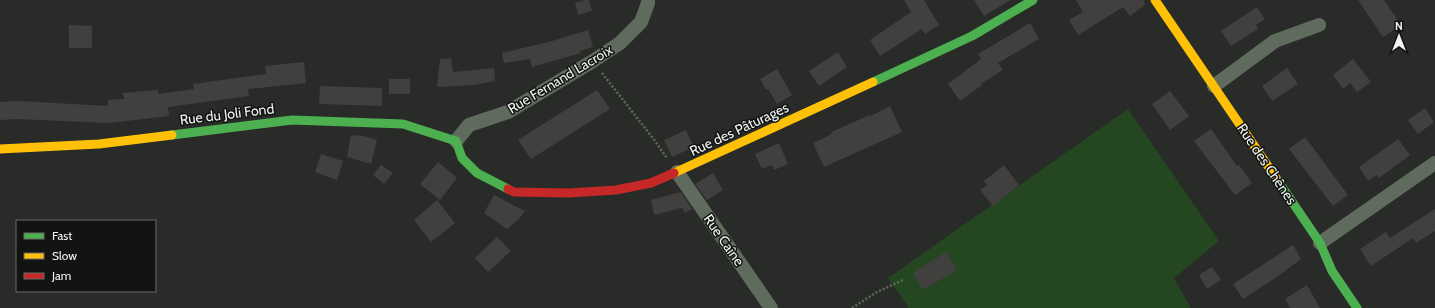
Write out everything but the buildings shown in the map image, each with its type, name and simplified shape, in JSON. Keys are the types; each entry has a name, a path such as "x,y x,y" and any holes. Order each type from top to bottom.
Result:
{"street":[{"name":"Rue Fernand Lacroix","path":"456,141 469,126 508,112 620,43 641,22 648,0"},
{"name":"Rue des Pâturages","path":"456,141 462,158 477,173 514,192 569,193 616,190 651,183 972,36 1033,0"},
{"name":"Rue des Chênes","path":"1155,0 1320,243 1332,271 1357,308"},
{"path":"1214,86 1275,40 1319,25"},
{"name":"Rue du Joli Fond","path":"0,149 99,144 292,120 403,124 456,141"},
{"path":"1320,243 1435,163"},
{"name":"Rue Caîne","path":"677,172 771,308"}],"path":[{"path":"593,61 677,172"},
{"path":"852,308 877,292 904,280"}],"green space":[{"path":"1128,109 1219,241 1174,278 1191,308 909,308 888,278"}],"traffic: fast":[{"path":"873,82 972,36 1033,0"},
{"path":"172,135 292,120 403,124 456,141 462,158 477,173 508,189"},
{"path":"1276,178 1320,243 1332,271 1357,308"}],"traffic: slow":[{"path":"1155,0 1276,178"},
{"path":"674,173 873,82"},
{"path":"0,149 99,144 172,135"}],"traffic: jam":[{"path":"508,189 514,192 569,193 616,190 651,183 674,173"}]}
